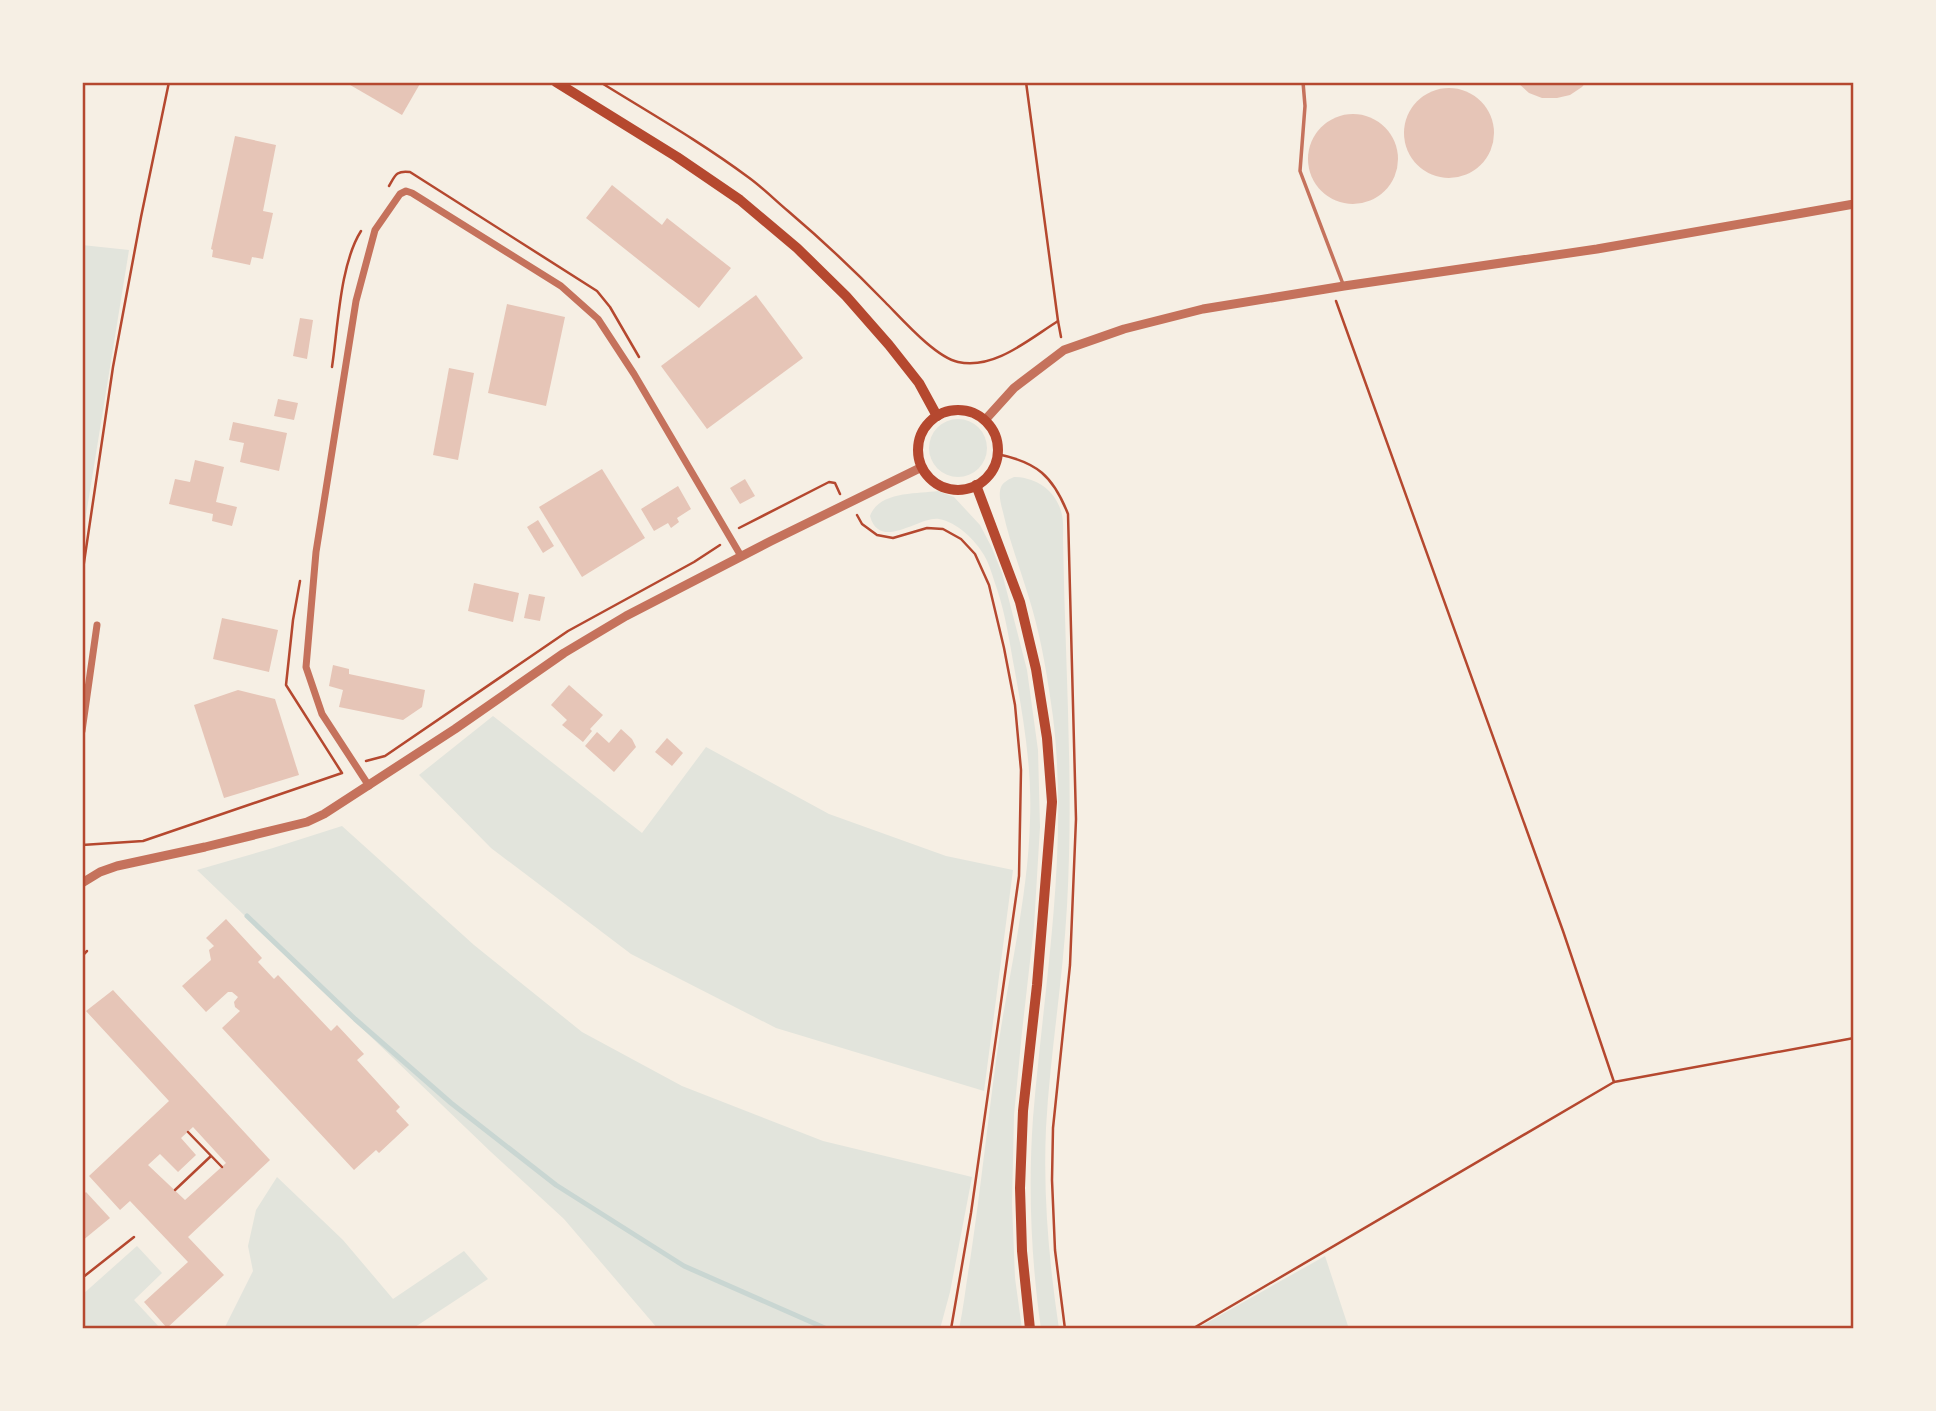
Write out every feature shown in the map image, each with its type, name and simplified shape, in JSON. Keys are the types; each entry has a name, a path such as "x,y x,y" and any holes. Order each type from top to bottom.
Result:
{"main road":[{"path":"556,82 740,200 797,248 846,296 889,345 919,383 937,416"},
{"path":"962,410 985,421 996,442 997,454 990,472 976,485 964,489 951,489 929,478 918,456 918,444 928,423 949,411 962,410"},
{"path":"976,485 1020,602 1036,669 1047,738 1052,802 1037,985 1023,1111 1020,1188 1022,1251 1030,1329"}],"street":[{"path":"369,786 321,714 306,667 316,552 356,301 375,230 400,194 406,191 412,193 561,286 598,319 634,374 741,556"},
{"path":"985,421 1014,388 1064,350 1124,328 1203,309 1597,249 1854,204"},
{"path":"82,883 117,866 307,822 324,814 564,653 626,616 847,502 922,467"},
{"path":"82,731 97,625"}],"lane":[{"path":"1303,82 1305,106 1300,171 1343,286"}],"path":[{"path":"82,576 114,367 169,82"},
{"path":"600,82 749,178 818,237 909,327 949,360 977,364 1000,357 1058,321"},
{"path":"1026,82 1064,350"},
{"path":"389,187 399,172 410,172 597,291 610,307 644,365"},
{"path":"332,367 345,277 357,237 363,227"},
{"path":"1331,288 1615,1082"},
{"path":"997,454 1018,458 1048,477 1060,494 1068,514 1076,819 1070,965 1053,1128 1052,1180 1055,1250 1065,1329"},
{"path":"738,528 829,482 835,483 862,524 877,536 893,538 927,528 943,529 961,539 975,554 989,585 1015,705 1021,770 1019,876 971,1213 951,1329"},
{"path":"82,845 143,841 342,773 286,685 293,620 302,572"},
{"path":"82,956 87,951"},
{"path":"1192,1329 1615,1082 1854,1038"},
{"path":"188,1132 222,1167"},
{"path":"175,1190 211,1156"},
{"path":"82,1278 134,1237"}],"shaded area":[{"path":"82,245 129,250 82,540"},
{"path":"958,419 979,427 987,448 979,469 958,477 937,469 929,448 937,427"},
{"path":"1014,477 1037,482 1049,491 1058,504 1063,522 1069,860 1045,1153 1052,1279 1059,1329 1041,1329 1031,1197 1033,1118 1057,867 1057,767 1053,717 1042,648 1000,501 1002,486"},
{"path":"938,491 954,497 980,525 1002,573 1027,670 1038,750 1040,827 1034,926 1014,1115 1012,1204 1015,1278 1022,1329 959,1329 1028,850 1029,764 1009,641 1000,599 988,563 965,532 939,519 931,519 901,530 882,531 875,526 870,516 881,502 890,498"},
{"path":"493,716 642,833 706,747 829,814 946,856 1013,870 984,1091 776,1028 631,954 491,848 419,775"},
{"path":"342,826 474,945 582,1032 682,1086 823,1141 972,1177 950,1292 940,1329 658,1329 564,1219 197,870"},
{"path":"277,1177 343,1240 393,1299 464,1251 488,1279 412,1329 224,1329 253,1271 248,1246 256,1210"},
{"path":"137,1246 162,1273 134,1300 161,1329 82,1329 82,1295"},
{"path":"1325,1256 1349,1329 1196,1329"}],"building":[{"path":"345,82 421,82 402,115"},
{"path":"1517,82 1586,82 1570,95 1542,98 1529,93"},
{"path":"1449,88 1466,91 1481,101 1491,116 1494,133 1491,150 1481,165 1466,175 1449,178 1432,175 1417,165 1407,150 1404,133 1407,116 1417,101 1432,91"},
{"path":"1353,114 1370,117 1385,127 1395,142 1398,159 1395,176 1385,191 1370,201 1353,204 1336,201 1321,191 1311,176 1308,159 1311,142 1321,127 1336,117"},
{"path":"235,136 276,145 263,211 273,213 263,259 252,257 250,265 212,257 211,249"},
{"path":"612,185 662,225 667,218 731,268 699,308 586,218"},
{"path":"756,295 803,358 707,429 661,366"},
{"path":"507,304 565,317 546,406 488,393"},
{"path":"300,318 313,320 307,359 293,356"},
{"path":"449,368 474,373 458,460 433,455"},
{"path":"278,399 298,403 294,420 274,416"},
{"path":"233,422 287,433 279,471 240,462 244,443 229,440"},
{"path":"195,460 224,467 216,502 237,507 232,526 212,521 213,514 169,504 175,479 190,482"},
{"path":"602,469 645,538 582,577 539,507"},
{"path":"745,479 755,496 740,504 730,488"},
{"path":"678,486 691,509 677,518 679,522 671,528 668,523 654,531 641,509"},
{"path":"538,520 554,546 543,553 527,527"},
{"path":"474,583 519,593 513,622 468,611"},
{"path":"529,594 545,597 540,621 524,618"},
{"path":"222,618 278,630 269,672 213,659"},
{"path":"333,665 349,669 349,674 425,690 422,707 403,720 339,707 343,690 329,686"},
{"path":"569,685 603,715 590,729 592,731 583,742 562,725 567,720 551,705"},
{"path":"238,690 275,699 299,775 224,798 194,705"},
{"path":"621,729 636,747 614,772 585,746 597,732 609,743"},
{"path":"667,738 683,753 672,766 655,752"},
{"path":"226,919 262,958 258,962 274,979 278,975 331,1031 337,1025 364,1054 357,1060 400,1107 396,1111 409,1125 379,1153 376,1150 354,1170 222,1028 240,1011 234,1002 238,997 228,992 206,1012 182,986 211,960 209,950 214,946 206,938"},
{"path":"113,990 270,1160 188,1237 224,1275 167,1328 144,1302 188,1262 130,1201 120,1210 89,1176 169,1101 86,1011","holes":["193,1127 226,1163 185,1200 148,1165 160,1154 178,1172 196,1155 181,1138"]},
{"path":"86,1192 110,1218 82,1241 82,1196"}],"waterway":[{"path":"247,916 355,1019 451,1103 556,1185 684,1266 827,1329"}]}
